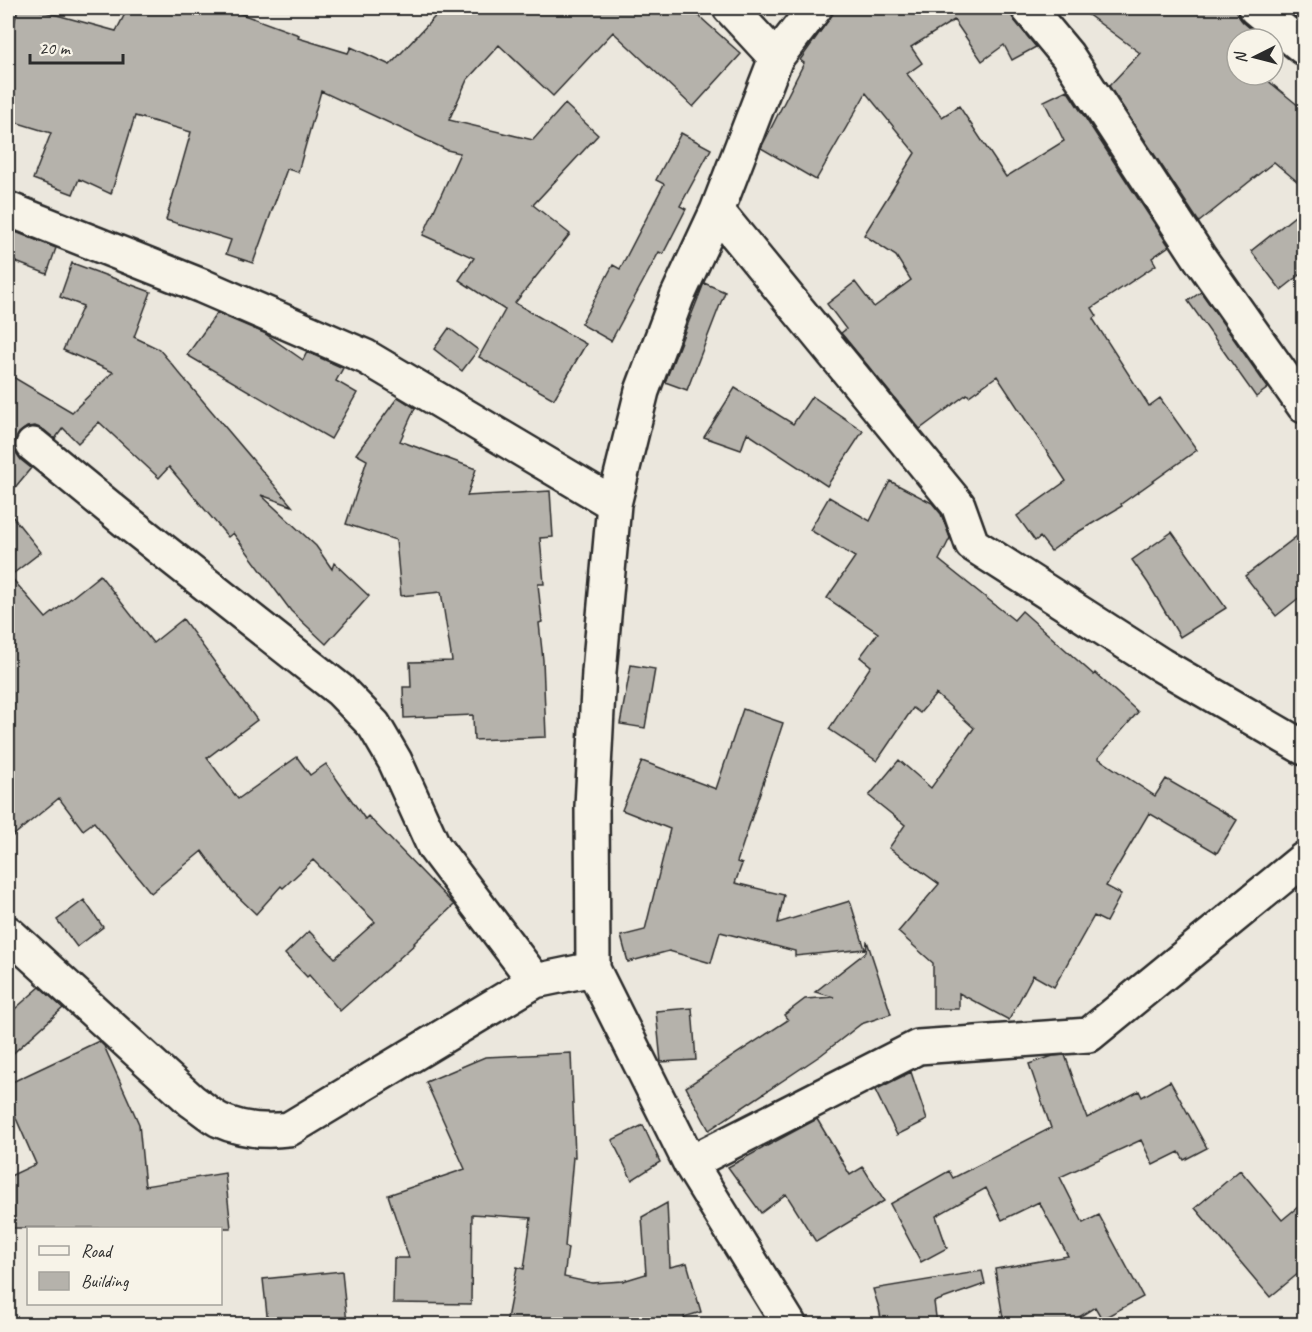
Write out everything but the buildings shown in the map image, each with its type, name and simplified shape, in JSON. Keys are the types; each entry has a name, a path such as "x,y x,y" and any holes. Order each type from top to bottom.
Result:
{"street":[{"path":"730,8 776,58"},
{"path":"789,1324 690,1163 593,969 592,806 599,672 614,504 642,391 677,297 717,211 776,58 815,8"},
{"path":"1028,8 1067,55 1199,257 1305,406"},
{"path":"1256,8 1305,48"},
{"path":"8,209 201,286 366,357 614,504"},
{"path":"717,211 958,505 972,544 1161,665 1305,748"},
{"path":"33,445 340,690 374,725 395,761 434,847 535,981"},
{"path":"690,1163 918,1047 1089,1035 1305,859"},
{"path":"8,933 192,1101 219,1120 247,1129 273,1131 289,1129 535,981 593,969"}]}
